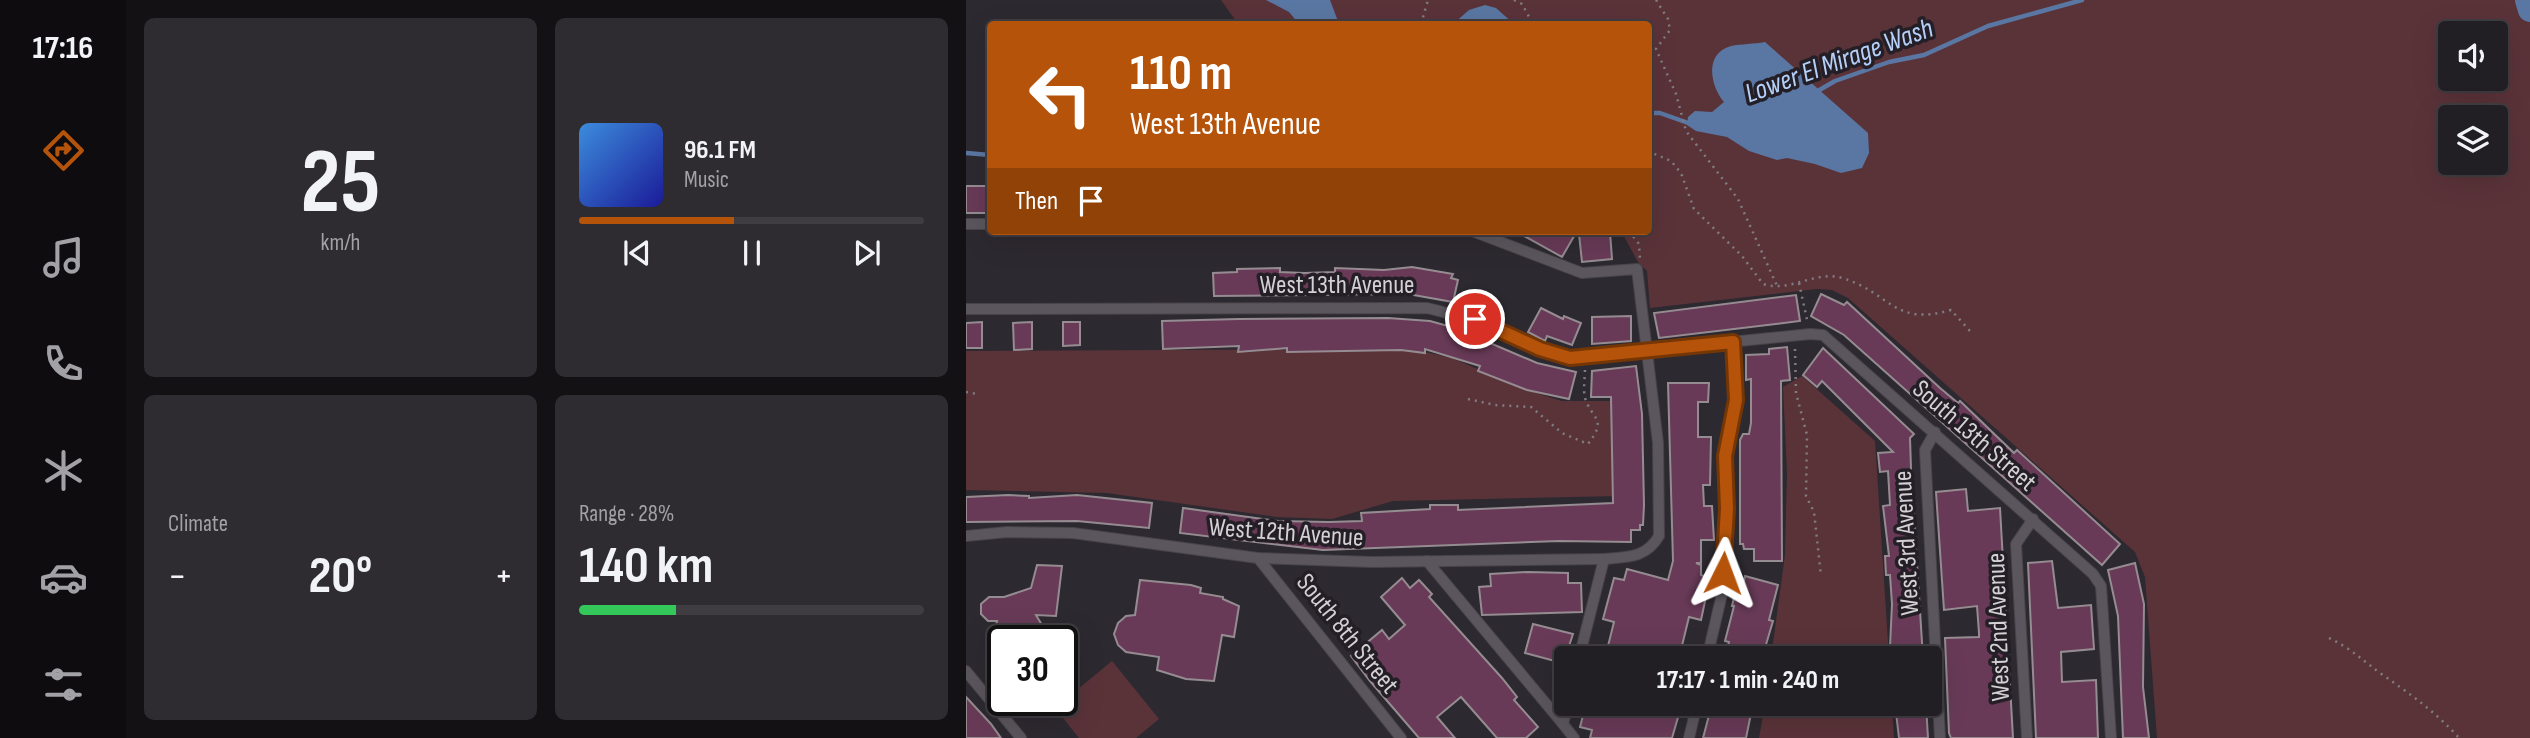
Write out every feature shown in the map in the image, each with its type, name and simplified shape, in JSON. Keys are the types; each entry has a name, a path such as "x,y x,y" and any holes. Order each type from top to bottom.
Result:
{"street":[{"path":"966,224 987,224"},
{"path":"1482,235 1582,273 1637,269"},
{"name":"West 12th Avenue","path":"966,536 1007,532 1073,533 1258,558 1427,562 1638,556 1651,549 1659,536 1658,443 1650,352 1637,269"},
{"name":"West 13th Avenue","path":"966,309 1427,308 1475,319 1540,349 1570,358 1810,334 1823,335"},
{"name":"South 13th Street","path":"1823,335 2093,574 2101,586 2111,738"},
{"path":"1710,646 1722,594 1727,509 1725,456 1736,400 1733,342"},
{"name":"West 3rd Avenue","path":"1935,432 1925,450 1940,738"},
{"name":"West 2nd Avenue","path":"2026,738 2016,544 2033,519"},
{"name":"South 8th Street","path":"1258,558 1401,738"},
{"path":"1582,646 1604,559"},
{"path":"1427,562 1574,738"},
{"path":"966,671 1021,738"},
{"path":"1563,724 1565,716"},
{"path":"1689,738 1694,716"}],"path":[{"path":"1422,21 1428,0"},
{"path":"1514,0 1522,4 1531,21"},
{"path":"1656,0 1668,19 1670,30 1656,49 1658,60 1676,94 1686,131 1738,199 1778,288"},
{"path":"1652,153 1671,161 1694,209 1742,256 1752,274 1763,284 1778,288 1839,277 1859,284 1897,310 1918,316 1951,310 1970,331"},
{"path":"1632,235 1639,244 1640,261 1637,269"},
{"path":"1799,283 1810,334"},
{"path":"1791,336 1795,345 1796,393 1807,435 1806,496 1814,512 1821,576"},
{"path":"1468,399 1495,405 1531,407 1562,433 1588,444 1597,432 1597,418 1585,398 1586,358"},
{"path":"966,392 977,394"},
{"path":"2329,638 2359,653 2380,673 2418,699 2459,738"}],"shaded area":[{"path":"1221,0 2530,0 2530,738 2157,738 2145,577 2135,552 1848,298 1832,290 1817,289 1650,308 1647,271 1638,262 1623,235 1652,235 1652,21 1236,21"},
{"path":"966,351 1420,351 1452,358 1526,390 1562,401 1611,401 1619,496 1393,501 1332,519 1277,517 1107,493 966,490"},
{"path":"1802,376 1875,441 1888,646 1773,646 1785,555 1787,472 1783,387"},
{"path":"1112,661 1159,719 1136,738 1079,738 1061,716 1078,716 1078,689"},
{"path":"1763,716 1893,716 1894,738 1759,738"}],"water":[{"path":"1266,0 1330,0 1338,21 1296,21 1289,12"},
{"path":"1485,5 1496,8 1511,21 1456,21 1469,10"},
{"path":"1765,42 1868,133 1869,153 1862,168 1841,173 1787,158 1777,160 1749,151 1727,137 1696,131 1687,125 1688,117 1695,111 1712,112 1724,102 1713,80 1713,63 1716,56 1731,46"}],"building":[{"path":"966,186 987,186 987,213 966,213"},
{"path":"1522,235 1575,235 1562,257"},
{"path":"1579,235 1610,235 1612,259 1582,262"},
{"path":"1412,267 1453,274 1451,278 1458,280 1453,302 1408,294 1214,296 1213,273 1237,272 1237,269 1280,268 1280,272 1304,273 1335,272 1335,268 1384,270"},
{"path":"1821,294 1844,305 1847,302 1940,388 1958,403 1960,401 2014,453 2017,450 2120,544 2102,565 1844,335 1811,316"},
{"path":"1796,295 1800,321 1659,338 1654,313"},
{"path":"1541,308 1563,319 1564,316 1581,323 1572,345 1547,336 1545,341 1528,332"},
{"path":"1631,316 1631,341 1592,344 1592,317"},
{"path":"1388,318 1430,321 1455,328 1537,363 1576,372 1569,399 1527,390 1478,371 1480,366 1425,349 1425,353 1401,350 1287,352 1287,348 1238,352 1239,346 1163,349 1162,321"},
{"path":"982,322 982,348 966,348 966,323"},
{"path":"1032,322 1032,349 1014,350 1013,323"},
{"path":"1063,322 1080,322 1080,345 1063,346"},
{"path":"1787,347 1790,380 1781,381 1782,561 1754,561 1754,549 1744,549 1743,544 1740,544 1740,440 1743,434 1749,434 1751,423 1751,379 1746,380 1746,355 1769,354 1769,349"},
{"path":"1823,348 1914,434 1910,438 1911,469 1922,646 1890,646 1892,604 1890,575 1886,575 1885,556 1889,556 1883,506 1890,505 1888,471 1880,472 1878,453 1893,452 1822,381 1817,387 1803,375"},
{"path":"1636,366 1642,414 1644,505 1643,525 1640,525 1640,530 1631,530 1631,542 1559,541 1323,550 1180,533 1183,508 1278,521 1329,522 1362,521 1361,513 1430,509 1430,505 1458,505 1458,510 1613,503 1611,397 1591,397 1592,371"},
{"path":"1668,383 1709,383 1708,402 1698,402 1698,437 1711,437 1710,485 1703,485 1704,506 1712,506 1714,540 1701,540 1701,563 1696,563 1701,565 1701,575 1710,578 1701,620 1689,617 1682,646 1608,646 1614,622 1603,619 1614,578 1624,580 1627,569 1668,580 1673,561"},
{"path":"1966,489 1968,511 2000,508 2013,738 1951,738 1949,733 1945,638 1979,637 1979,633 1977,606 1944,610 1936,492"},
{"path":"1008,495 1029,498 1077,495 1152,503 1149,528 1077,521 966,522 966,497"},
{"path":"2052,561 2058,608 2091,605 2094,649 2061,652 2062,682 2096,680 2098,738 2036,738 2028,563"},
{"path":"2135,563 2144,604 2143,687 2149,738 2123,738 2118,616 2108,570"},
{"path":"1037,565 1062,566 1056,616 1036,615 1042,625 996,625 997,621 988,621 981,614 981,604 989,597 1004,597 1031,588"},
{"path":"1568,573 1568,583 1581,583 1582,612 1482,615 1479,587 1491,586 1490,574"},
{"path":"1745,576 1778,585 1769,620 1773,621 1766,646 1728,646 1729,642 1725,641 1736,589 1742,590"},
{"path":"1402,578 1410,588 1419,580 1432,594 1429,597 1517,697 1514,700 1538,727 1526,738 1497,738 1461,697 1437,717 1455,738 1419,738 1370,681 1351,656 1382,630 1389,639 1405,625 1381,597"},
{"path":"1140,580 1191,585 1201,588 1200,593 1223,597 1239,606 1234,637 1222,635 1214,681 1186,679 1157,670 1159,657 1126,652 1118,645 1114,634 1118,623 1126,616 1135,615"},
{"path":"1533,624 1573,634 1569,646 1554,646 1554,661 1525,653"},
{"path":"966,697 991,724 1001,738 966,738"},
{"path":"1583,716 1678,716 1672,738 1590,738 1592,730 1580,727"},
{"path":"1709,716 1751,716 1746,738 1703,738"},
{"path":"1896,716 1927,716 1928,738 1899,738"}],"waterway":[{"name":"Lower El Mirage Wash","path":"1816,92 1835,81 1889,62 1924,55 1988,26 2082,0"},
{"path":"2527,0 2530,10"},
{"name":"Lower El Mirage Wash","path":"1652,113 1660,113 1691,124"},
{"name":"Lower El Mirage Wash","path":"966,153 987,155"}],"route":[{"path":"1475,319 1509,337 1570,358 1733,342 1736,400 1725,456 1727,509 1723,573"}]}
